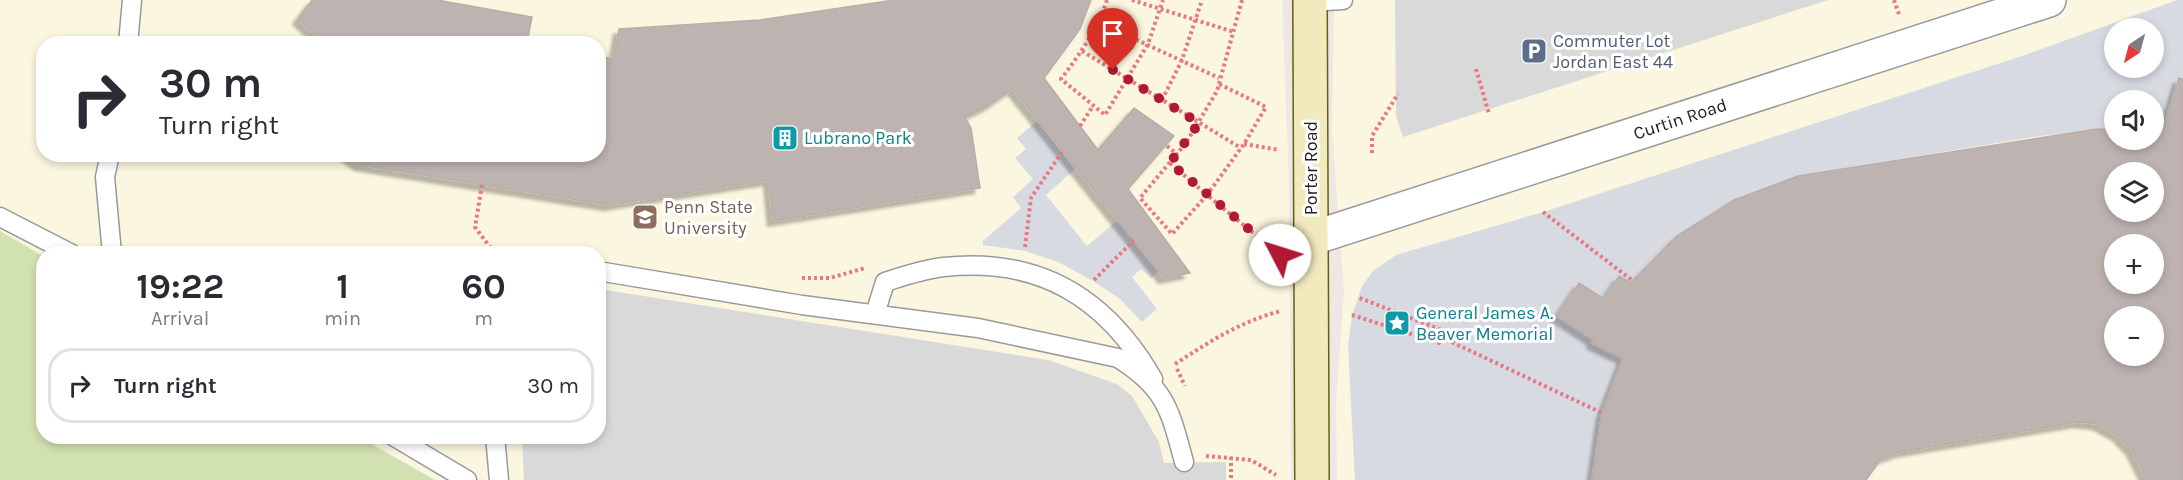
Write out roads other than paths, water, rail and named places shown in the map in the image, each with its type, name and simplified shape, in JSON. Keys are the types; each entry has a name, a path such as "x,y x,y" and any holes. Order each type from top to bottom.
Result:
{"street":[{"name":"Curtin Road","path":"1311,239 2049,0"},
{"name":"Porter Road","path":"1310,1 1312,480"}],"lane":[{"path":"129,36 132,0"},
{"path":"1310,1 1343,0"},
{"path":"108,162 105,177 111,246"},
{"path":"0,217 56,246"},
{"path":"875,315 885,282 942,267 990,265 1032,273 1064,285 1096,306 1125,335 1163,396 1173,420 1184,462"},
{"path":"606,272 875,315 984,329 1118,358 1138,370 1163,396"},
{"path":"406,444 467,480"},
{"path":"496,444 499,480"}],"place":[{"name":"Commuter Lot Jordan East 44","path":"1534,51"},
{"name":"Lubrano Park","path":"785,138"},
{"name":"Penn State University","path":"645,217"},
{"name":"General James A. Beaver Memorial","path":"1397,323"}]}
